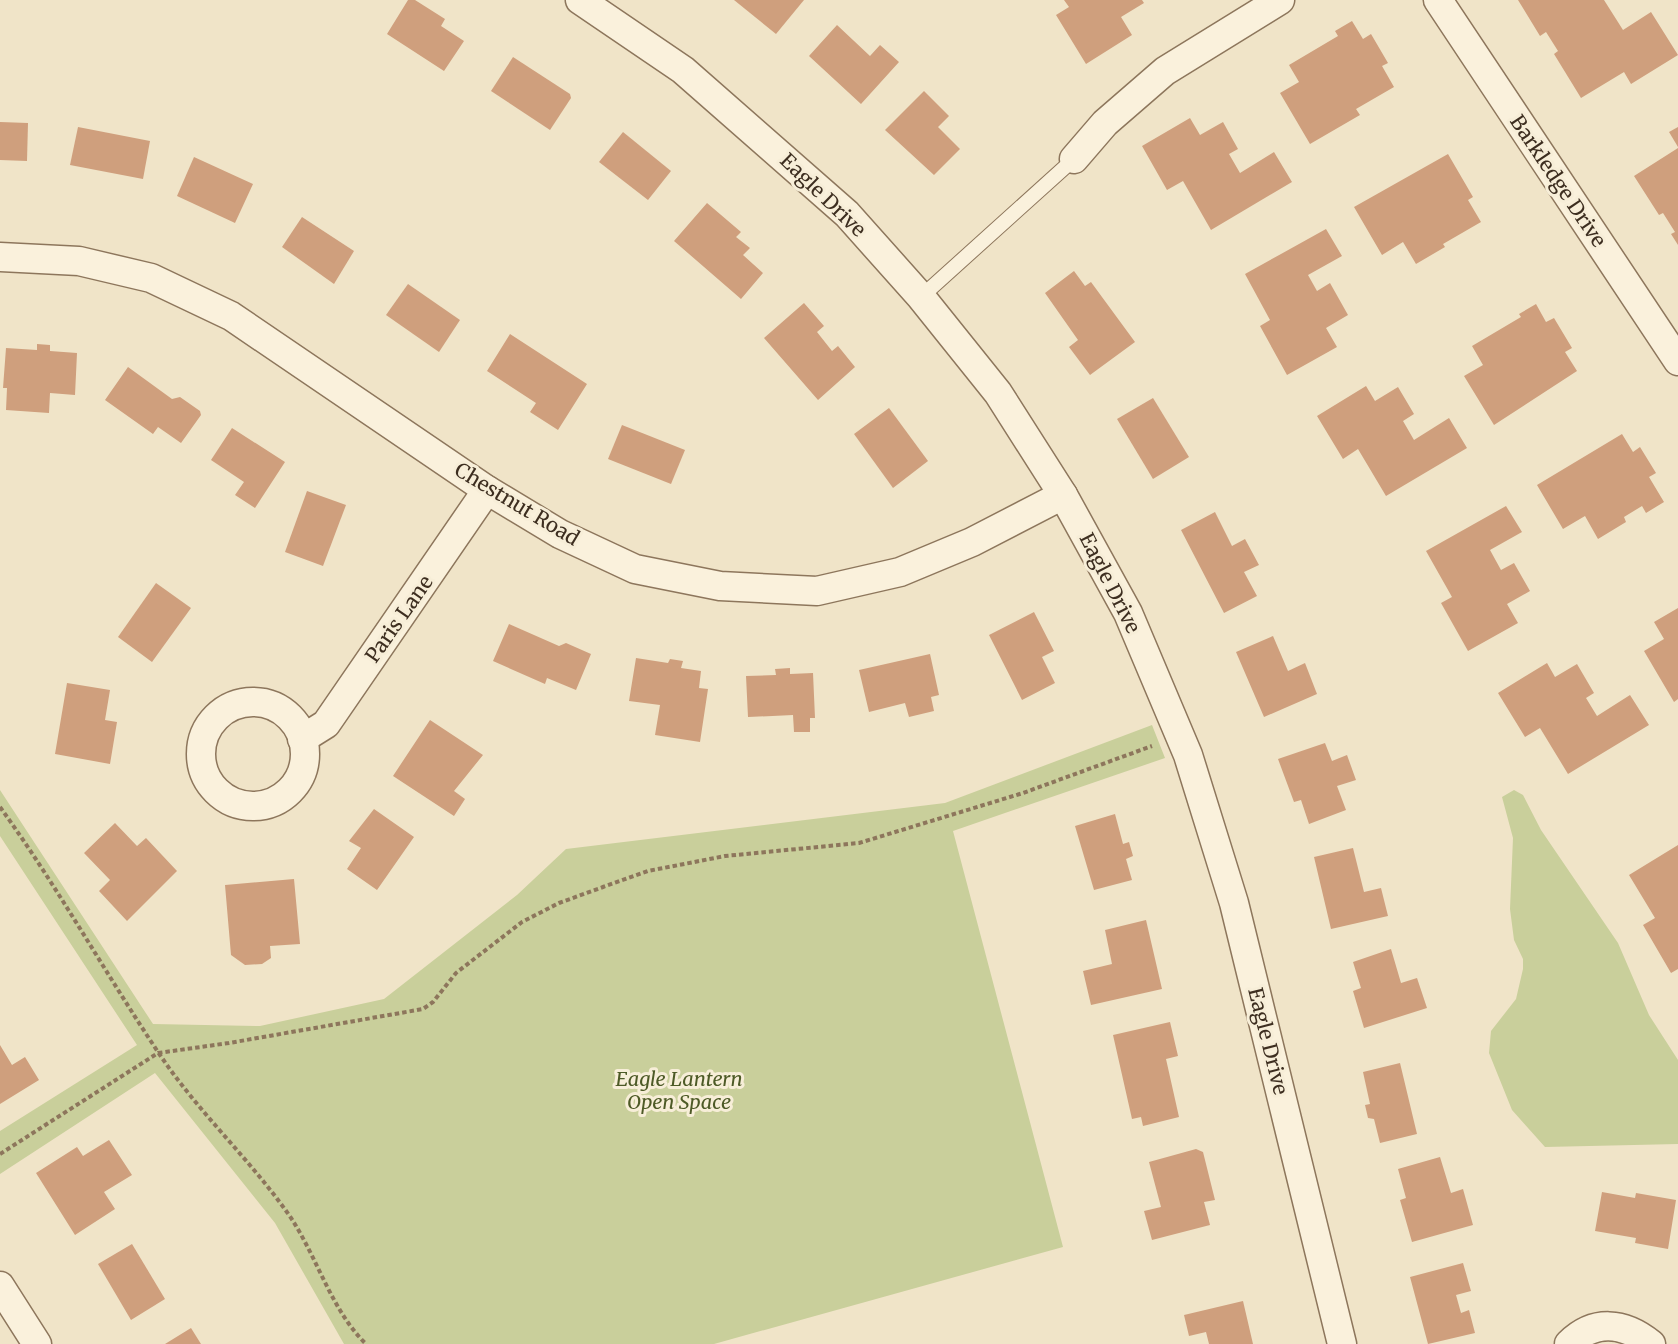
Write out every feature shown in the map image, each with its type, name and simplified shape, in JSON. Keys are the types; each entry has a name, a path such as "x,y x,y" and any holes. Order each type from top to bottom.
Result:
{"street":[{"name":"Eagle Drive","path":"580,0 683,70 764,138 847,214 921,297 998,393 1064,495 1128,614 1188,755 1234,903 1342,1344"},
{"path":"1074,159 1105,123 1165,70 1280,0"},
{"name":"Barkledge Drive","path":"1438,0 1678,361"},
{"name":"Chestnut Road","path":"0,257 79,261 151,278 231,316 487,490 560,534 635,568 720,586 817,591 900,572 972,542 1064,495"},
{"name":"Paris Lane","path":"302,739 326,724 487,490"},
{"path":"0,1286 37,1344"},
{"path":"1569,1344 1583,1331 1601,1326 1620,1326 1637,1332 1651,1344"}],"lane":[{"path":"921,297 1074,159"}],"path":[{"path":"0,1154 158,1053 423,1009 433,1002 456,973 522,922 559,903 648,871 725,856 859,843 1023,794 1180,736"},
{"path":"0,807 43,867 158,1053 205,1116 254,1168 290,1218 356,1335 366,1344"}],"green space":[{"name":"Eagle Lantern Open Space","path":"1152,725 1165,758 953,831 1063,1247 714,1344 344,1344 275,1223 155,1073 0,1174 0,1131 137,1045 0,836 0,790 153,1024 260,1026 384,999 517,895 566,849 945,803"},
{"path":"1514,790 1523,795 1541,830 1618,943 1649,1015 1678,1060 1678,1144 1545,1147 1512,1110 1489,1053 1491,1031 1516,999 1523,969 1523,959 1514,940 1510,909 1513,838 1502,797"}],"building":[{"path":"408,0 415,0 445,19 441,26 464,41 444,71 387,34"},
{"path":"734,0 804,0 776,34"},
{"path":"1064,0 1142,0 1144,3 1121,17 1132,35 1086,64 1056,15 1069,7"},
{"path":"1518,0 1604,0 1623,30 1651,12 1678,55 1631,84 1624,72 1581,98 1554,54 1558,51 1546,32 1540,36"},
{"path":"1352,21 1363,39 1371,34 1388,63 1382,66 1394,87 1356,109 1360,115 1310,144 1280,93 1299,82 1289,65 1338,36 1335,31"},
{"path":"837,25 870,56 880,45 899,62 861,104 809,56"},
{"path":"513,57 570,94 571,98 550,130 491,91"},
{"path":"924,91 949,116 938,127 960,149 934,175 885,130"},
{"path":"1190,118 1200,135 1223,122 1238,149 1229,154 1240,173 1274,152 1292,182 1211,230 1183,181 1167,190 1142,146"},
{"path":"0,122 28,123 27,161 0,160"},
{"path":"78,127 150,141 143,179 70,165"},
{"path":"1678,127 1678,147 1669,132"},
{"path":"623,132 671,171 648,200 599,162"},
{"path":"1678,148 1678,245 1671,234 1675,232 1663,213 1659,215 1634,176"},
{"path":"1448,154 1473,197 1468,200 1481,222 1443,244 1445,247 1416,264 1403,242 1382,255 1354,207"},
{"path":"194,157 253,184 235,223 177,196"},
{"path":"707,203 741,232 736,237 750,248 743,255 763,273 741,299 674,241"},
{"path":"302,217 354,251 334,284 282,247"},
{"path":"1326,229 1342,256 1308,275 1317,291 1330,283 1348,315 1326,328 1337,347 1287,375 1260,326 1270,320 1245,274"},
{"path":"1074,271 1085,286 1091,282 1135,342 1090,375 1069,347 1078,340 1045,293"},
{"path":"408,284 460,320 439,352 386,315"},
{"path":"804,303 824,326 817,332 832,351 838,346 855,367 818,400 764,338"},
{"path":"1536,304 1546,322 1554,318 1572,348 1565,352 1577,371 1494,425 1464,376 1483,365 1472,346 1521,317 1519,314"},
{"path":"510,334 587,384 558,430 530,412 536,403 487,371"},
{"path":"37,344 50,345 50,351 77,353 75,395 50,393 49,413 6,410 7,388 3,388 6,348 37,350"},
{"path":"128,367 172,399 180,397 200,411 201,415 181,443 158,427 153,434 105,400"},
{"path":"1366,386 1375,401 1398,387 1414,414 1403,421 1414,440 1449,418 1467,448 1386,496 1358,449 1343,459 1317,416"},
{"path":"1153,398 1189,457 1153,479 1117,419"},
{"path":"889,408 928,461 893,488 854,434"},
{"path":"622,425 685,450 671,484 608,459"},
{"path":"232,428 285,462 255,508 235,495 244,482 211,460"},
{"path":"1622,434 1633,452 1640,447 1656,473 1649,477 1664,502 1646,513 1642,506 1624,517 1626,522 1598,539 1585,516 1563,529 1537,485"},
{"path":"307,491 346,505 323,566 285,552"},
{"path":"1506,506 1522,532 1490,550 1501,570 1514,563 1530,591 1507,604 1518,623 1468,651 1441,603 1452,597 1426,551"},
{"path":"1215,512 1232,546 1245,539 1259,565 1244,572 1257,596 1224,613 1181,530"},
{"path":"156,583 191,608 152,662 118,637"},
{"path":"1678,608 1678,699 1674,702 1644,651 1664,639 1654,622"},
{"path":"1034,612 1054,651 1042,657 1055,683 1022,700 989,635"},
{"path":"509,624 559,646 566,643 591,654 576,690 547,678 545,684 493,661"},
{"path":"1273,636 1288,671 1305,663 1317,694 1264,717 1236,652"},
{"path":"930,654 939,695 931,697 934,711 909,717 905,703 869,712 859,670"},
{"path":"636,658 668,663 670,659 683,661 681,668 701,671 699,688 708,689 700,742 655,735 660,705 629,701"},
{"path":"1547,663 1555,677 1577,664 1594,693 1586,698 1597,716 1630,695 1649,725 1568,774 1540,728 1525,737 1498,693"},
{"path":"790,668 790,674 813,673 815,718 810,718 810,732 794,732 793,715 748,717 746,676 776,675 775,669"},
{"path":"67,683 110,690 105,720 117,722 110,764 55,754"},
{"path":"430,720 483,755 454,791 465,799 454,816 393,776"},
{"path":"1325,743 1332,761 1347,755 1356,780 1337,786 1346,810 1309,824 1301,800 1294,802 1278,759"},
{"path":"374,809 414,837 377,890 347,869 361,848 349,841"},
{"path":"1115,814 1123,844 1129,842 1133,856 1126,859 1132,880 1094,890 1075,826"},
{"path":"115,823 137,846 146,838 177,871 127,921 99,891 110,880 84,853"},
{"path":"1678,845 1678,969 1671,973 1643,925 1655,918 1629,875"},
{"path":"1353,848 1364,892 1381,888 1388,916 1331,929 1314,857"},
{"path":"294,879 300,944 270,946 271,958 262,964 245,965 231,955 225,885"},
{"path":"1146,920 1162,989 1091,1005 1083,971 1112,964 1105,930"},
{"path":"1391,949 1401,983 1417,978 1427,1008 1364,1028 1353,991 1361,988 1353,962"},
{"path":"1170,1022 1178,1056 1166,1059 1179,1117 1143,1126 1141,1117 1132,1119 1113,1035"},
{"path":"0,1045 12,1065 25,1057 39,1080 0,1104"},
{"path":"1400,1063 1417,1134 1380,1143 1374,1119 1368,1118 1365,1105 1370,1104 1363,1072"},
{"path":"109,1140 132,1175 104,1192 115,1209 75,1235 36,1173 77,1147 83,1156"},
{"path":"1196,1149 1203,1152 1215,1200 1204,1202 1210,1225 1152,1240 1144,1211 1161,1207 1149,1162"},
{"path":"1440,1157 1451,1193 1463,1189 1473,1225 1412,1242 1400,1200 1406,1198 1398,1169"},
{"path":"1602,1192 1635,1198 1636,1193 1676,1200 1668,1249 1635,1243 1636,1238 1595,1231"},
{"path":"132,1244 165,1299 131,1320 98,1264"},
{"path":"1463,1263 1471,1291 1456,1295 1461,1313 1469,1310 1475,1333 1428,1344 1410,1277"},
{"path":"1243,1301 1253,1344 1209,1344 1206,1332 1189,1336 1184,1315"},
{"path":"191,1328 201,1344 165,1344"}]}
